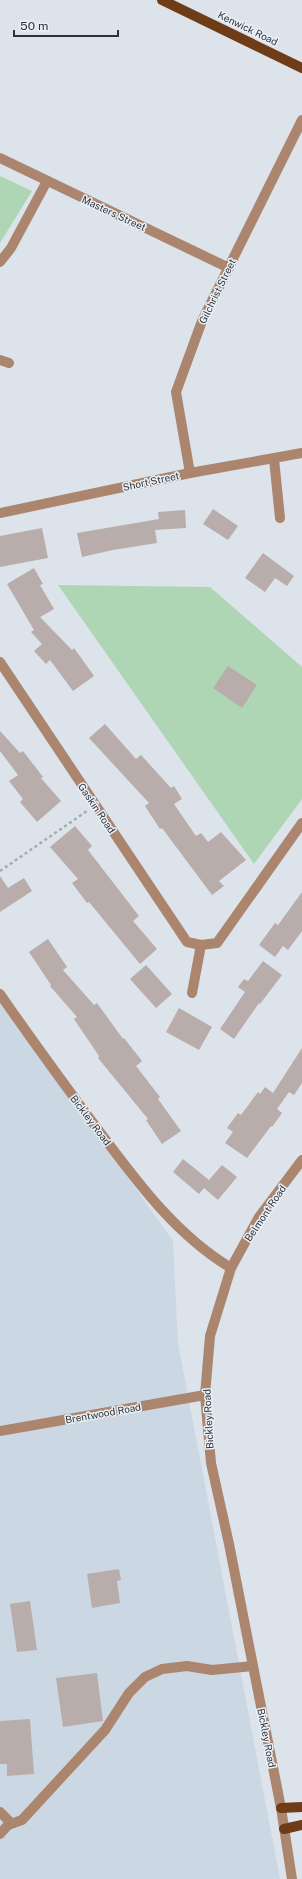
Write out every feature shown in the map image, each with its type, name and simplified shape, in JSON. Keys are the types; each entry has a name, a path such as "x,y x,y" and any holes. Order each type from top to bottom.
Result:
{"main road":[{"name":"Kenwick Road","path":"162,0 302,68"},
{"path":"280,1808 302,1807"},
{"path":"284,1829 302,1825"}],"street":[{"name":"Gilchrist Street","path":"190,473 176,392 202,320 302,120"},
{"name":"Masters Street","path":"0,158 229,268"},
{"path":"0,262 11,248 47,181"},
{"name":"Short Street","path":"0,513 190,473 302,453"},
{"path":"274,459 280,518"},
{"name":"Gaskin Road","path":"0,662 187,942 201,945"},
{"path":"192,993 201,945 217,943 302,823"},
{"name":"Bickley Road","path":"0,994 68,1090 140,1185 190,1238 209,1254 231,1268 210,1336 205,1395 211,1463 229,1544 253,1666 292,1879"},
{"name":"Belmont Road","path":"231,1268 259,1217 302,1160"},
{"name":"Brentwood Road","path":"0,1431 205,1395"},
{"path":"0,1834 5,1818 22,1820 105,1730 129,1693 145,1677 162,1669 186,1666 212,1670 253,1666"}],"path":[{"path":"0,871 96,805"}],"shaded area":[{"path":"0,998 173,1241 178,1343 280,1879 0,1879"}],"green space":[{"path":"0,176 32,191 0,243"},
{"path":"58,585 210,587 302,667 302,799 254,864"}],"building":[{"path":"213,509 238,526 228,540 203,524"},
{"path":"185,510 186,528 155,530 157,543 82,557 77,533 159,519 158,512"},
{"path":"42,528 48,558 0,567 0,536"},
{"path":"263,553 294,576 287,586 275,578 265,592 245,578"},
{"path":"34,568 43,584 40,585 54,609 40,617 72,650 74,648 94,676 73,691 50,660 46,664 34,651 42,644 31,632 34,630 7,584"},
{"path":"228,666 257,685 242,708 213,688"},
{"path":"105,724 136,759 141,755 171,788 174,786 182,799 174,804 196,836 201,833 208,842 221,832 246,860 219,881 224,886 212,895 162,828 160,829 145,806 149,803 89,738"},
{"path":"0,731 20,753 23,751 43,777 41,778 61,801 37,822 20,802 23,799 9,781 18,775 0,751"},
{"path":"75,826 92,846 88,850 139,916 133,921 157,949 140,964 89,902 87,903 72,883 78,879 50,847"},
{"path":"0,876 8,888 24,878 32,891 0,912"},
{"path":"302,892 302,931 288,950 283,946 275,957 259,945 275,923 278,925"},
{"path":"48,939 67,967 63,970 94,1005 97,1003 123,1039 124,1038 142,1061 136,1066 160,1097 158,1099 181,1131 162,1144 146,1120 148,1119 98,1058 99,1056 74,1019 77,1017 50,986 51,985 29,952"},
{"path":"263,961 282,975 260,1004 259,1003 234,1039 220,1029 245,992 238,987 244,979 248,981"},
{"path":"146,965 172,994 156,1008 130,979"},
{"path":"179,1008 212,1027 199,1050 166,1032"},
{"path":"302,1048 302,1083 294,1095 289,1092 277,1109 282,1113 247,1158 225,1143 233,1132 227,1128 238,1113 241,1115 258,1092 260,1094 265,1087 273,1093"},
{"path":"183,1159 209,1180 222,1165 237,1177 218,1200 204,1188 199,1194 173,1172"},
{"path":"119,1569 121,1580 117,1581 120,1603 92,1608 87,1574"},
{"path":"30,1601 37,1650 17,1652 10,1604"},
{"path":"97,1673 103,1721 63,1727 56,1678"},
{"path":"30,1719 34,1774 7,1776 7,1764 0,1764 0,1721"}]}
